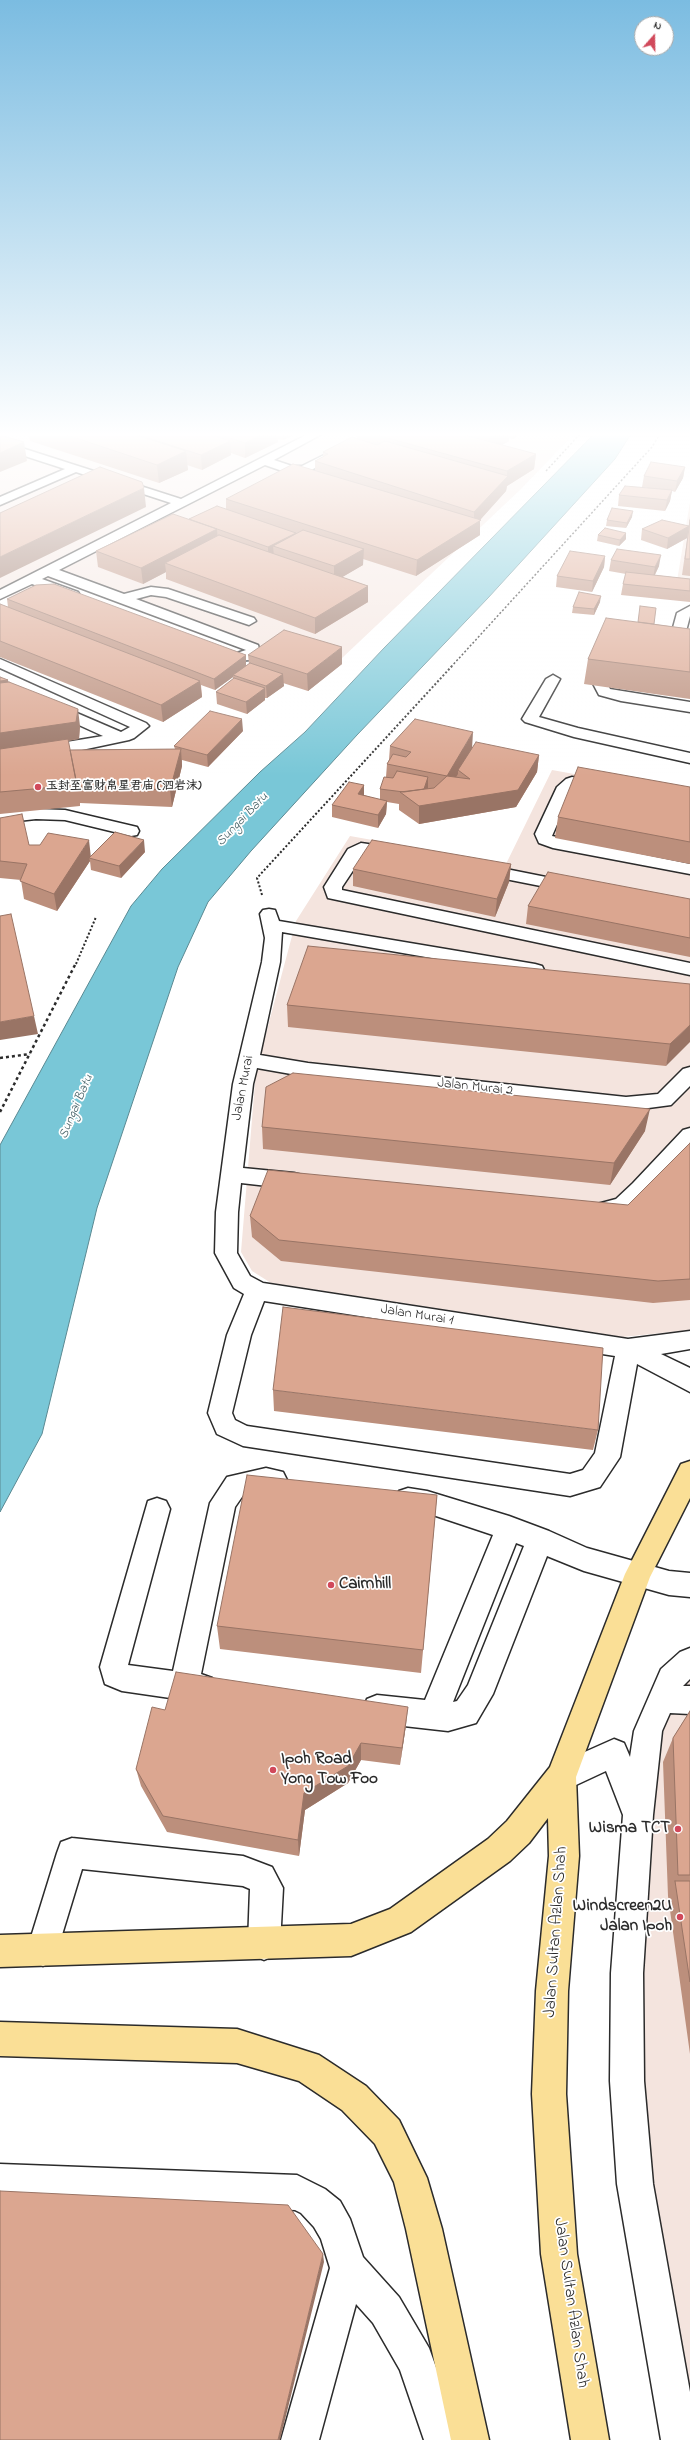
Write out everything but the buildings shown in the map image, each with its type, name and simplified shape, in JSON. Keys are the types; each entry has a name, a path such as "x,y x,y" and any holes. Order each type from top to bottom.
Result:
{"main road":[{"name":"Jalan Sultan Azlan Shah","path":"590,2440 559,2254 549,2094 552,1991 564,1856 561,1777 638,1574 690,1472"},
{"path":"0,1951 264,1944 351,1940 400,1921 499,1850 518,1832 561,1777"},
{"path":"0,2039 237,2046 307,2067 354,2098 386,2132 410,2178 424,2230 470,2440"}],"street":[{"path":"3,591 32,579 94,548"},
{"path":"48,571 125,598 241,642 252,648 253,652 245,657 236,657 201,645"},
{"path":"32,579 83,599"},
{"path":"125,598 151,591 168,593 249,621"},
{"path":"690,610 684,613 678,635 681,639 690,641"},
{"path":"670,646 690,649"},
{"path":"608,650 596,676 604,692 622,697 690,707"},
{"path":"0,664 140,724 139,729 119,737 63,749 0,758"},
{"path":"553,679 530,719 574,732 690,758"},
{"path":"0,684 119,737"},
{"path":"616,789 572,782 565,787 543,834 545,839 553,842 690,869"},
{"path":"0,818 36,814 65,815 131,831"},
{"path":"411,856 361,848 354,853 333,887 334,894 690,969"},
{"path":"466,866 589,890"},
{"path":"271,920 548,973"},
{"name":"Jalan Murai","path":"226,1253 227,1212 238,1110 271,962 274,938 271,920"},
{"name":"Jalan Murai 2","path":"250,1060 308,1070 626,1104 664,1100 690,1074"},
{"path":"578,1211 594,1213 623,1205 641,1189 690,1135"},
{"path":"232,1174 310,1182"},
{"name":"Jalan Murai 1","path":"226,1253 242,1282 257,1291 628,1349 680,1374 690,1382"},
{"path":"257,1291 239,1335 220,1413 226,1427 243,1436 570,1485 592,1479 607,1457 628,1349"},
{"name":"Jalan Murai 1","path":"628,1349 690,1340"},
{"path":"184,1686 223,1503 236,1485 266,1479 297,1483"},
{"path":"381,1495 427,1502 540,1539 584,1559 680,1584"},
{"path":"157,1509 114,1666 115,1675 122,1678 223,1691"},
{"path":"434,1715 509,1528"},
{"path":"356,1706 448,1717 466,1713 479,1694 540,1539"},
{"path":"680,2440 650,2279 635,2184 627,2081 627,1973 638,1816 648,1731 676,1700 671,1678 690,1661"},
{"path":"561,1777 614,1753 638,1816"},
{"path":"43,1950 72,1853 243,1871 260,1878 267,1888 264,1944"},
{"path":"0,2182 297,2193 313,2201 327,2214 337,2232 348,2268 386,2310 416,2361 443,2440"},
{"path":"300,2440 348,2268"}],"path":[{"path":"271,920 256,878 561,548"},
{"path":"0,1112 68,981 96,917"},
{"path":"0,1058 30,1054"}],"shaded area":[{"path":"0,548 459,548 323,676 59,578 0,600"},
{"path":"682,548 690,548 690,582 677,581"},
{"path":"552,770 690,795 690,1330 623,1337 271,1283 252,1271 241,1252 256,1071 296,921 350,836 506,864"},
{"path":"690,1673 690,2413 644,2157 637,1967 660,1731 680,1683"}],"water":[{"name":"Sungai Batu","path":"482,548 534,548 357,735 251,851 208,902 178,967 97,1208 42,1434 0,1512 0,1145 131,906 162,869 260,772 305,732 384,648"}],"place":[{"name":"玉封至富财帛星君庙 (泗岩沫)","path":"38,787"},
{"name":"Cairnhill","path":"331,1585"},
{"name":"Ipoh Road Yong Tow Foo","path":"273,1770"},
{"name":"Wisma TCT","path":"678,1829"},
{"name":"Windscreen2U Jalan Ipoh","path":"680,1917"}]}
